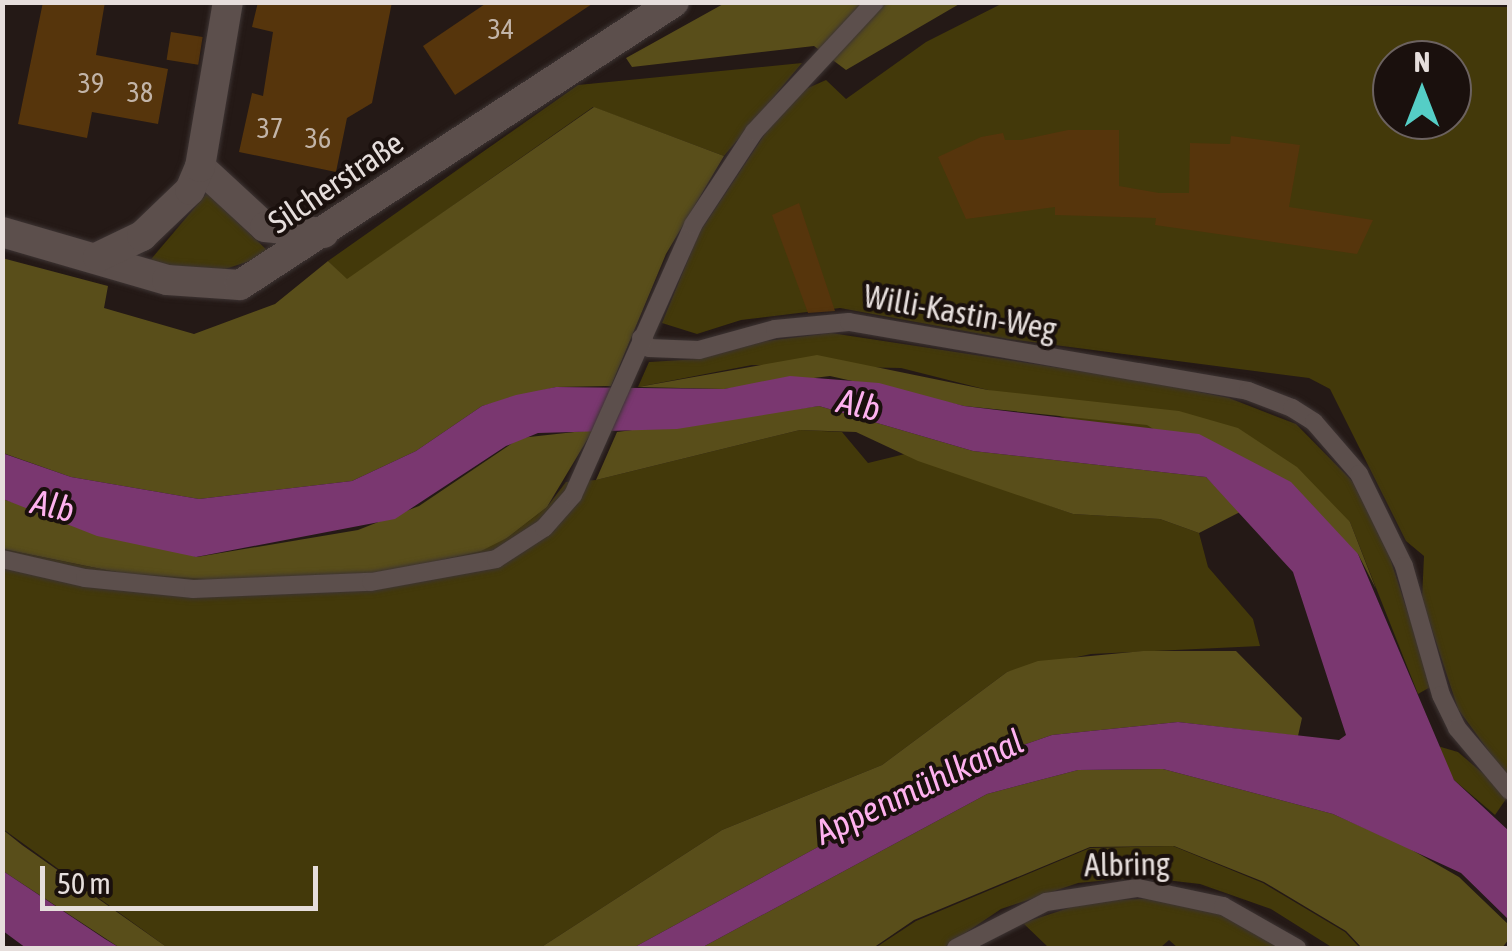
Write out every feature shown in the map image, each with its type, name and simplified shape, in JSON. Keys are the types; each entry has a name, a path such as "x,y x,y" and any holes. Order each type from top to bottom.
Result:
{"street":[{"path":"98,257 169,215 200,168 228,2"},
{"name":"Silcherstraße","path":"2,232 167,280 240,285 674,2"},
{"path":"200,168 265,227 324,233"}],"lane":[{"path":"2,559 85,578 193,589 371,582 489,562 544,528 573,494 596,448 693,225 754,132 875,2"},
{"name":"Willi-Kastin-Weg","path":"641,338 649,348 699,350 776,329 849,322 1248,391 1292,408 1314,422 1359,474 1404,566 1440,695 1457,728 1510,792"},
{"name":"Albring","path":"956,948 1046,902 1138,888 1223,906 1297,948"}],"shaded area":[{"path":"1005,2 1509,7 1509,779 1458,709 1422,599 1424,556 1406,541 1330,389 1309,378 1008,339 840,308 741,320 697,334 662,323 699,233 790,96 826,80 846,99 926,42"},
{"path":"725,3 961,3 846,70 814,46 632,67 626,58"},
{"path":"802,63 724,156 593,107 347,280 328,261 578,85"},
{"path":"594,107 724,156 666,254 611,386 556,387 482,406 416,451 352,481 199,499 71,477 3,453 2,258 108,286 104,308 194,334 275,304 328,261 347,279"},
{"path":"207,193 271,254 207,275 147,264"},
{"path":"831,333 1139,380 1229,398 1296,424 1356,485 1387,549 1432,686 1418,694 1350,522 988,390 901,368 752,365 638,387 649,362 699,359 766,341"},
{"path":"817,355 988,390 1179,411 1238,428 1297,467 1350,522 1376,589 1358,554 1147,425 964,406 830,376 724,389 638,387"},
{"path":"819,406 973,451 1206,477 1240,512 1199,533 1160,519 1073,514 918,461 856,432 800,430 596,480 617,432"},
{"path":"593,430 547,507 507,538 481,551 375,575 221,580 121,573 3,549 2,499 197,557 358,530 419,506 520,438"},
{"path":"800,430 842,432 868,463 905,454 1073,514 1160,519 1199,533 1208,567 1253,619 1260,646 1091,654 1007,672 882,765 722,830 540,948 168,948 3,829 2,549 121,573 442,561 507,538 547,507 566,482 596,480"},
{"path":"1143,651 1236,651 1302,718 1298,736 1178,722 1052,735 972,763 633,948 540,948 722,830 882,765 1007,672 1038,661"},
{"path":"1434,745 1458,752 1486,776 1506,799 1495,815 1454,780"},
{"path":"1163,769 1333,814 1405,846 1459,877 1510,926 1509,939 1502,948 1362,948 1346,931 1264,882 1174,846 1090,847 914,920 873,948 701,948 987,794 1078,770"},
{"path":"2,829 168,948 120,948 3,871"},
{"path":"1173,846 1263,883 1345,932 1360,948 1333,948 1271,909 1200,884 1140,877 1078,883 1001,909 943,948 875,948 916,921 1090,848"},
{"path":"1165,898 1228,917 1279,948 1178,948 1169,940 1160,948 1049,948 1023,923 1090,901"}],"water":[{"name":"Alb","path":"790,376 879,383 964,406 1199,434 1291,482 1358,554 1454,780 1509,831 1509,920 1461,873 1333,814 1163,769 1078,770 987,794 701,948 633,948 972,763 1052,735 1178,722 1339,740 1346,735 1293,572 1206,477 973,451 819,406 677,429 538,433 506,446 395,519 196,557 97,536 3,499 2,453 71,477 199,499 352,481 416,451 482,406 516,395 556,387 724,389"},
{"path":"3,871 120,948 26,948 3,931"}],"building":[{"path":"43,2 105,2 96,55 168,69 158,124 92,112 87,138 18,124"},
{"path":"258,2 392,2 372,103 347,118 336,172 239,152 252,93 263,96 273,32 252,27"},
{"path":"488,2 595,2 455,95 423,46"},
{"path":"171,32 203,37 198,65 167,60"},
{"path":"1068,130 1119,130 1119,186 1159,193 1189,193 1190,143 1230,144 1231,136 1300,145 1289,207 1373,220 1357,254 1155,225 1156,218 1055,215 1055,207 966,219 938,157 981,137 1003,133 1005,140 1021,140"},
{"path":"799,203 835,311 808,313 772,215"}],"water label":[{"name":"Appenmühlkanal","path":"919,786"}]}
